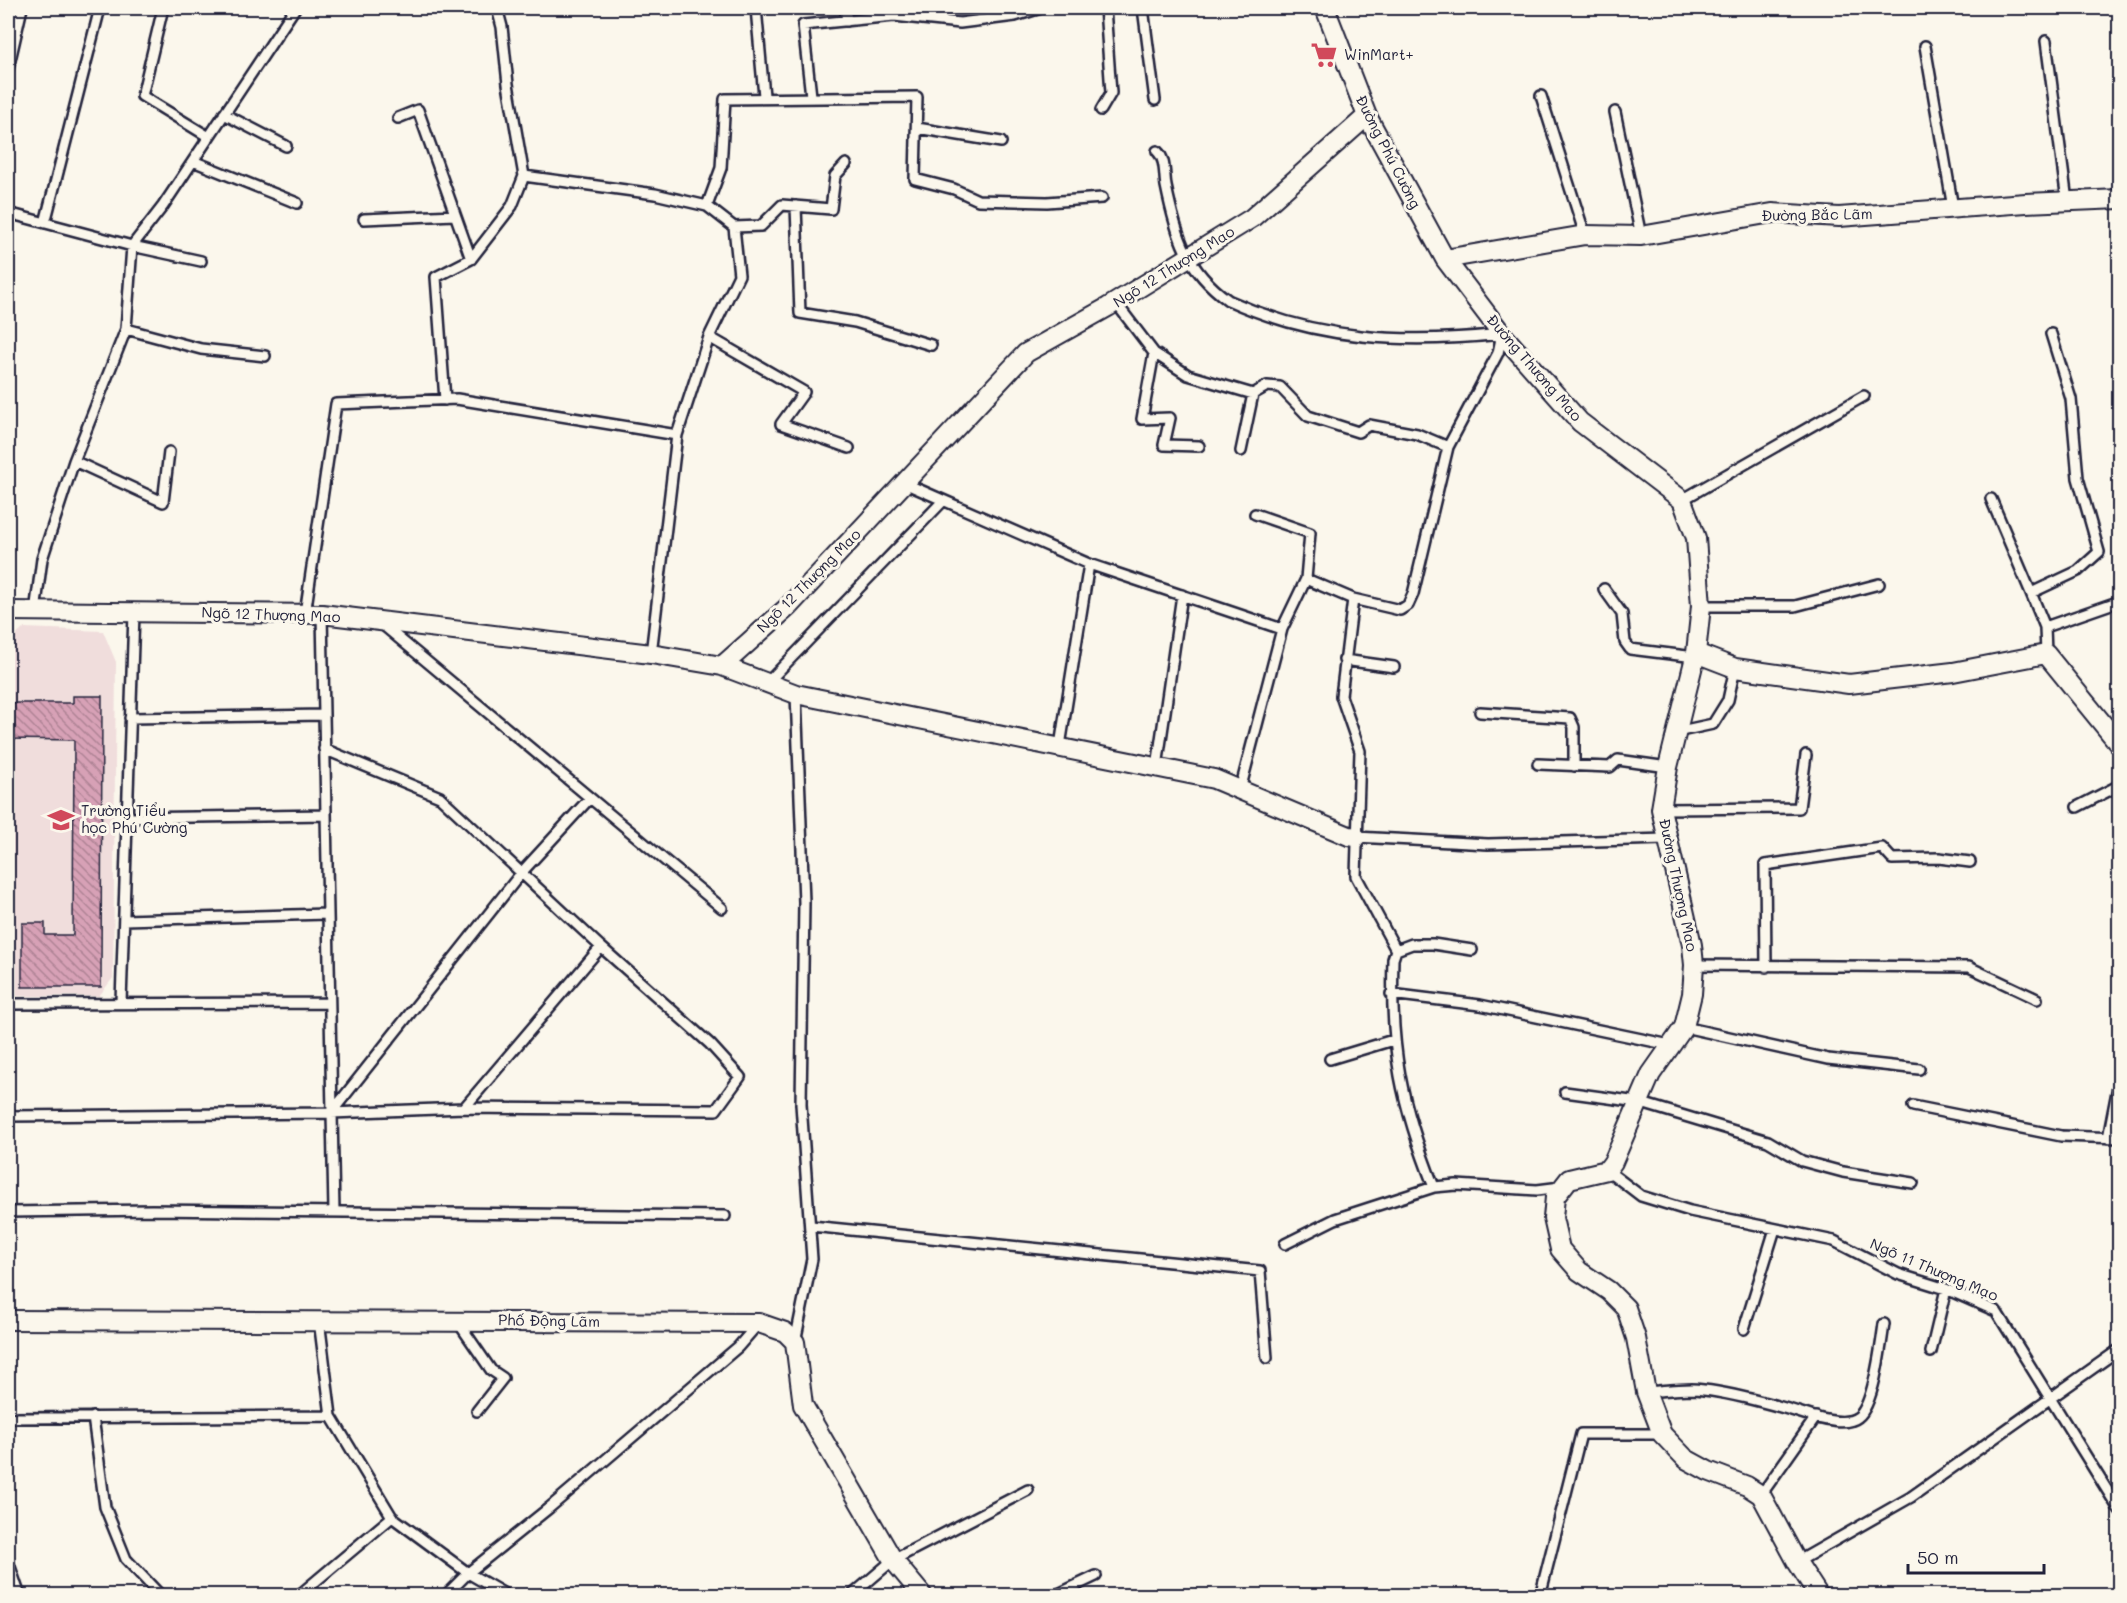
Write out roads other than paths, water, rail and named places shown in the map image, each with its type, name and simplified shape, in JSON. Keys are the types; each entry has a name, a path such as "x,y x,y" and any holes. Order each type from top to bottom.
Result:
{"street":[{"name":"Đường Phú Cường","path":"1325,8 1367,116 1445,259"},
{"name":"Ngõ 12 Thượng Mao","path":"8,611 313,614 651,654 722,666 788,607 1026,352 1116,303 1252,218 1367,116"},
{"name":"Đường Bắc Lãm","path":"1445,259 1585,236 1641,236 1772,213 1839,217 2120,199"},
{"name":"Đường Thượng Mao","path":"1445,259 1502,334 1580,422 1682,500 1696,538 1701,606 1696,655 1668,767 1661,809 1666,839 1680,890 1694,965 1690,1003 1683,1028 1651,1074 1607,1170"},
{"path":"1696,655 1735,668 1849,684 1953,672 2046,654 2120,745"},
{"path":"722,666 796,694 1214,779 1348,836 1356,837"},
{"path":"1607,1170 1569,1179 1555,1197 1553,1218 1560,1249 1580,1271 1609,1291 1626,1308 1636,1338 1646,1392 1662,1434 1686,1459 1708,1471 1747,1486 1761,1495 1797,1562 1819,1596"},
{"name":"Phố Động Lãm","path":"8,1320 759,1323 785,1332 795,1342"},
{"path":"795,1342 803,1405 893,1560 923,1596"}],"lane":[{"path":"8,69 22,8"},
{"path":"45,223 100,8"},
{"path":"163,8 142,96 209,137"},
{"path":"35,612 42,559 74,461 126,329 132,246 209,137 295,8"},
{"path":"445,400 436,277 471,259 512,206 524,176 508,84 502,27 497,8"},
{"path":"756,8 765,96"},
{"path":"845,8 847,21"},
{"path":"811,96 803,26 894,16 960,23 1015,16 1041,8"},
{"path":"1101,110 1110,93 1105,8"},
{"path":"1143,8 1155,100"},
{"path":"2046,41 2067,201"},
{"path":"1925,46 1953,208"},
{"path":"707,206 721,168 725,99 765,96 917,97 915,179 954,189 978,200 1047,202 1102,198"},
{"path":"1541,96 1585,236"},
{"path":"398,118 418,110 471,259"},
{"path":"1615,111 1641,236"},
{"path":"224,114 286,146"},
{"path":"917,128 1000,142"},
{"path":"1157,151 1163,162 1171,207 1187,259 1216,291 1228,300 1321,330 1362,338 1455,340 1502,334 1498,353 1448,447 1413,594 1408,605 1400,610 1353,599 1306,579"},
{"path":"193,160 297,203"},
{"path":"524,176 655,194 707,206 734,227 761,226 782,205 831,209 835,176 846,164"},
{"path":"796,206 800,313 855,322 931,345"},
{"path":"8,213 132,246 201,261"},
{"path":"364,219 455,215"},
{"path":"651,654 677,435 709,337 739,275 734,227"},
{"path":"1116,303 1154,353 1188,375 1253,394 1267,386 1280,387 1308,416 1358,432 1369,425 1417,434 1448,447"},
{"path":"126,329 201,349 265,356"},
{"path":"2031,593 2078,571 2098,552 2078,478 2071,399 2051,334"},
{"path":"709,337 804,392 781,424 849,448"},
{"path":"1154,353 1142,419 1170,418 1164,445 1199,446"},
{"path":"1241,451 1253,394"},
{"path":"1682,500 1864,396"},
{"path":"334,1212 324,715 313,614 336,404 457,399 677,435"},
{"path":"74,461 163,502 169,452"},
{"path":"904,483 1089,564 1282,629"},
{"path":"1991,499 2044,627 2046,654"},
{"path":"767,683 944,501"},
{"path":"1240,790 1282,629 1306,579 1310,533 1255,514"},
{"path":"1060,746 1089,564"},
{"path":"1701,606 1795,606 1879,584"},
{"path":"1604,589 1622,614 1625,642 1630,649 1696,655"},
{"path":"1157,767 1182,595"},
{"path":"1353,599 1344,660 1342,703 1360,751 1356,837 1357,882 1396,950 1393,959 1393,1040 1401,1089 1414,1137 1434,1187"},
{"path":"2044,627 2117,602"},
{"path":"121,1002 134,612"},
{"path":"379,621 722,908"},
{"path":"1344,660 1394,667"},
{"path":"1676,732 1713,724 1728,700 1735,668"},
{"path":"795,1342 812,1259 801,1104 804,902 796,694"},
{"path":"1480,712 1570,718 1574,728 1574,766"},
{"path":"130,718 324,715"},
{"path":"8,1116 331,1113 464,1108 716,1110 740,1077 710,1044 601,947 440,797 324,748"},
{"path":"1661,809 1799,808 1806,754"},
{"path":"1538,764 1610,767 1618,760 1668,767"},
{"path":"2077,807 2120,785"},
{"path":"331,1113 522,872 590,798"},
{"path":"127,818 326,815"},
{"path":"1356,837 1488,844 1666,839"},
{"path":"1766,967 1765,865 1882,848 1892,859 1939,858 1970,862"},
{"path":"124,920 327,914"},
{"path":"1396,950 1412,944 1433,944 1472,950"},
{"path":"464,1108 601,947"},
{"path":"1694,965 1969,967 2037,999"},
{"path":"1392,994 1480,1005 1670,1045"},
{"path":"8,1004 329,1003"},
{"path":"1683,1028 1828,1059 1919,1069"},
{"path":"1330,1059 1393,1040"},
{"path":"2108,1138 2120,1076"},
{"path":"1564,1092 1638,1102 1768,1141 1802,1161 1843,1172 1913,1183"},
{"path":"1913,1106 2061,1136 2120,1138"},
{"name":"Ngõ 11 Thượng Mạo","path":"1607,1170 1641,1196 1690,1211 1834,1241 1898,1274 1946,1289 1996,1311 2120,1511"},
{"path":"1285,1244 1335,1219 1434,1187 1456,1185 1537,1190 1561,1187"},
{"path":"8,1212 334,1212 725,1216"},
{"path":"811,1226 1260,1272 1267,1358"},
{"path":"1744,1329 1775,1229"},
{"path":"1931,1352 1946,1289"},
{"path":"319,1320 331,1416 392,1517 468,1573 508,1596"},
{"path":"457,1320 490,1370 503,1378 477,1411"},
{"path":"445,1596 468,1573 549,1508 738,1347 759,1323"},
{"path":"1646,1392 1693,1389 1756,1401 1832,1421 1853,1420 1860,1416 1865,1407 1877,1368 1884,1324"},
{"path":"1797,1562 1911,1497 2049,1397 2120,1349"},
{"path":"8,1418 331,1416"},
{"path":"93,1417 105,1507 126,1559 161,1596"},
{"path":"1761,1495 1816,1417"},
{"path":"1540,1596 1581,1434 1662,1434"},
{"path":"851,1596 893,1560 1028,1490"},
{"path":"298,1596 392,1517"},
{"path":"8,1561 20,1596"},
{"path":"1054,1596 1096,1576"}],"place":[{"name":"WinMart+","path":"1324,55"},
{"name":"Trường Tiểu học Phú Cường","path":"61,820"}]}
